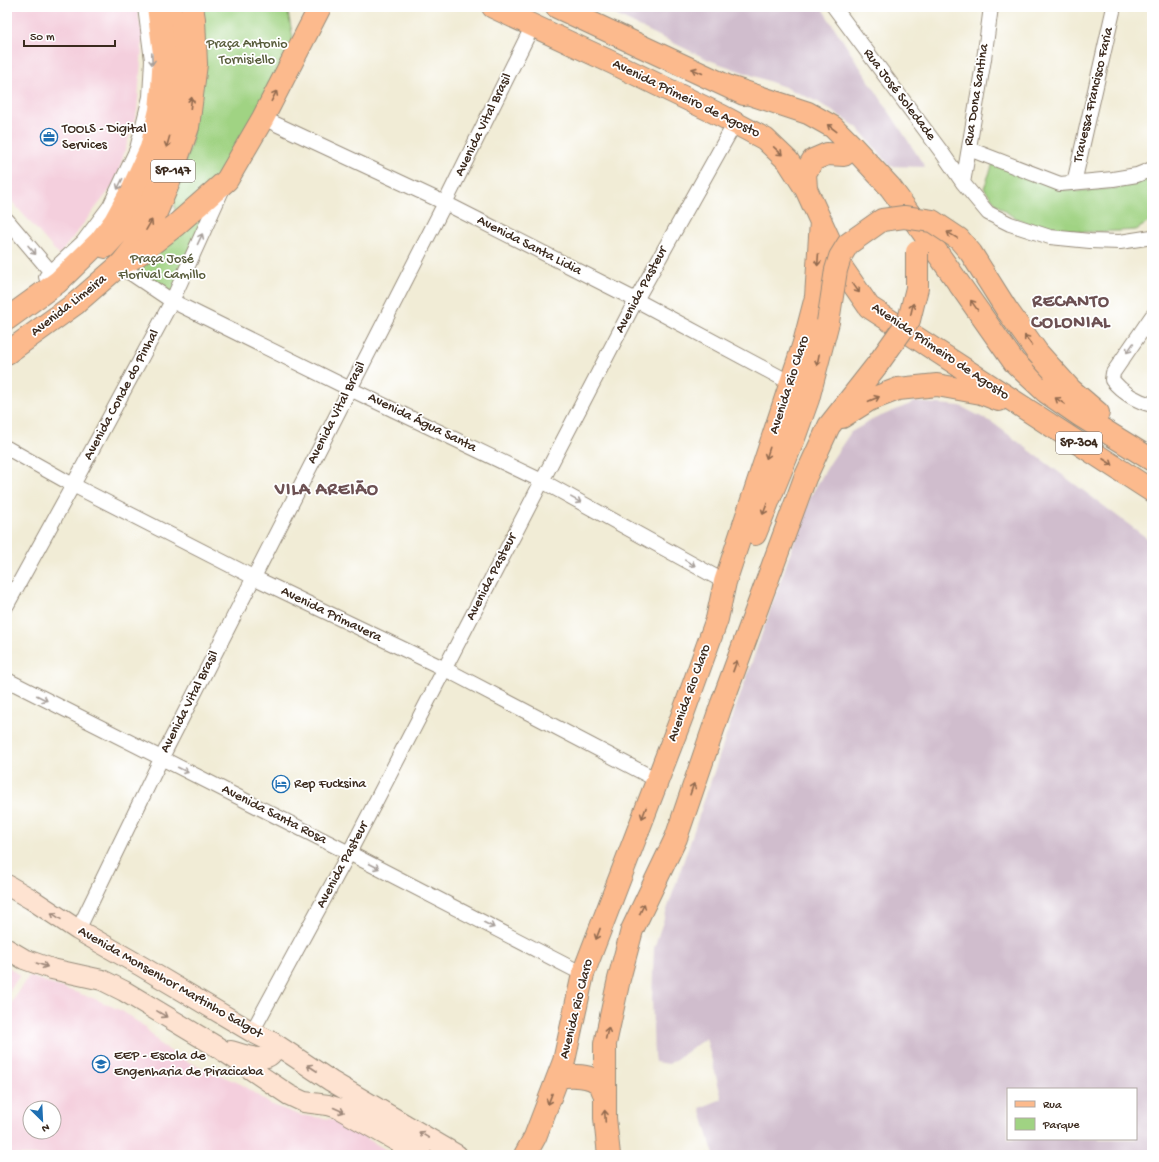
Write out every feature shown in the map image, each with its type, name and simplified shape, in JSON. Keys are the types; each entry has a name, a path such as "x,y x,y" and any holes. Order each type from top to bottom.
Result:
{"main road":[{"name":"Avenida Limeira","path":"10,317 55,277 100,241 124,206 151,148 156,129 162,88 164,53 158,7"},
{"name":"Avenida Limeira","path":"55,277 98,254 126,224 140,205 157,170 169,141 180,62 169,7"},
{"name":"Avenida Limeira","path":"7,353 75,304 119,265 137,244 154,215 174,170 188,127 196,64 192,7"},
{"name":"Avenida Conde do Pinhal","path":"119,265 135,257 176,225 227,180 263,118 320,7"},
{"name":"Avenida Primeiro de Agosto","path":"493,7 735,123 765,139 788,161 806,189 842,268 869,307 1152,492"},
{"name":"Avenida Primeiro de Agosto","path":"557,7 732,88 804,124 844,155 856,167 883,199 904,230 917,252 916,288 909,320 877,365 828,426"},
{"name":"Avenida Primeiro de Agosto","path":"732,88 808,113 833,127 890,187 1014,362 1046,392 1081,416 1152,460"},
{"path":"806,189 805,173 813,160 827,154 844,155"},
{"path":"717,619 747,556 808,399 828,322 836,270 840,257 848,244 882,220 904,217 932,221 959,239 971,253 1007,310 1037,352 1071,390 1152,457"},
{"name":"Avenida Rio Claro","path":"530,1146 564,1061 583,974 717,619 725,582 804,343 816,297 821,221"},
{"path":"609,1155 605,1118 605,1044 619,979 632,930 676,838 721,706 804,478 828,426 870,400 898,389 937,385 981,393 1028,410"},
{"name":"Avenida Monsenhor Martinho Salgot","path":"7,886 31,899 78,930 252,1032 274,1043 332,1080 457,1155"},
{"path":"7,900 12,898 31,899"},
{"path":"7,949 24,959 52,969 102,980 124,991 219,1048 289,1095 304,1102 338,1108 421,1155"},
{"path":"219,1048 254,1058 266,1058 274,1050 274,1043"},
{"path":"558,1077 566,1075 592,1080 600,1085 605,1095"}],"street":[{"path":"7,220 55,277 110,206 137,149 150,97 152,60 145,7"},
{"name":"Rua José Soledade","path":"834,7 963,183 988,213 1010,224 1050,237 1120,242 1152,237"},
{"name":"Rua Dona Santina","path":"963,183 984,59 991,7"},
{"name":"Travessa Francisco Faria","path":"1074,182 1114,7"},
{"name":"Avenida Vital Brasil","path":"78,930 161,759 445,203 533,26"},
{"name":"Avenida Santa Lidia","path":"263,118 445,203 636,300 791,383"},
{"name":"Avenida Pasteur","path":"252,1032 349,853 636,300 735,123"},
{"path":"969,149 1060,184 1113,179 1137,175 1152,169"},
{"name":"Avenida Conde do Pinhal","path":"7,605 74,485 172,301 227,180"},
{"name":"Avenida Água Santa","path":"119,265 172,301 350,389 542,481 725,582"},
{"path":"1152,316 1113,373 1112,380 1128,395 1140,402 1152,405"},
{"name":"Avenida Primavera","path":"7,448 74,485 253,578 445,669 657,780"},
{"name":"Avenida Santa Rosa","path":"7,680 349,853 583,974"}],"shaded area":[{"path":"7,7 136,7 143,35 137,111 115,183 59,255 7,196"},
{"path":"599,7 821,7 925,167 890,166 857,127 818,102 785,87 709,60"},
{"path":"915,402 960,406 993,423 1152,542 1152,1155 714,1155 700,1108 722,1099 706,1038 669,1064 655,1062 652,998 654,948 735,710 810,497 830,463 851,432 874,419"},
{"path":"7,966 20,975 7,995"},
{"name":"EEP - Escola de Engenharia de Piracicaba","path":"29,976 95,999 122,1011 145,1027 161,1045 184,1060 241,1084 270,1104 299,1115 330,1119 344,1123 395,1155 7,1155 7,1010"}],"green space":[{"name":"Praça Antonio Tornisiello","path":"200,7 287,7 296,54 172,301 129,268 176,225 174,199 192,140"},
{"path":"994,161 1059,188 1078,191 1118,188 1152,177 1152,220 1136,230 1118,231 1086,232 1034,226 1012,216 997,205 984,188"}],"place":[{"name":"TOOLS - Digital Services","path":"49,137"},
{"name":"Rep Fucksina","path":"281,784"},
{"name":"EEP - Escola de Engenharia de Piracicaba","path":"101,1064"}],"district":[{"name":"RECANTO COLONIAL","path":"1071,312"},
{"name":"VILA AREIÃO","path":"327,490"}],"park label":[{"name":"Praça José Florival Camillo","path":"162,268"}]}
